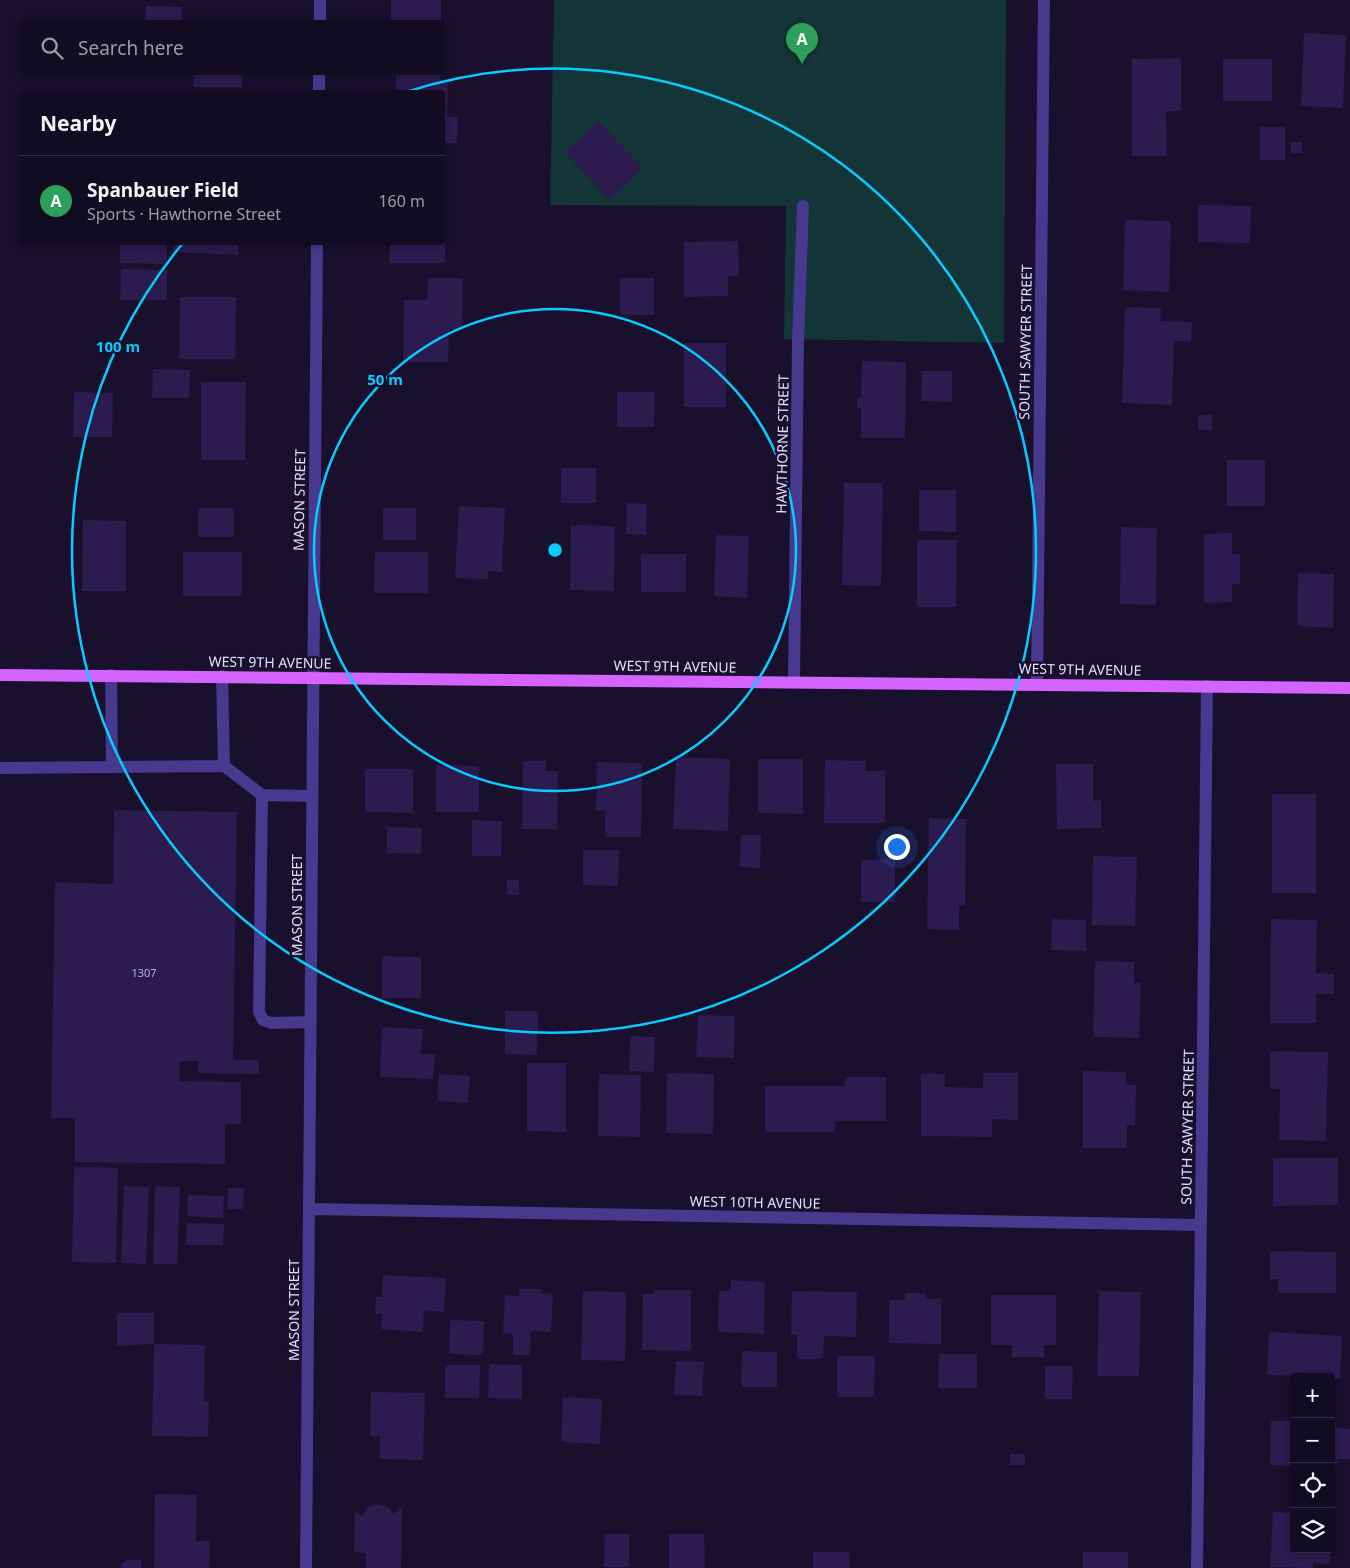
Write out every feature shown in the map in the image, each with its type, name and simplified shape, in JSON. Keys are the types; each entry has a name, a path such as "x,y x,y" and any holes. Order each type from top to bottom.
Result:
{"main road":[{"name":"WEST 9TH AVENUE","path":"0,674 1350,688"}],"street":[{"path":"320,0 320,20"},
{"name":"SOUTH SAWYER STREET","path":"1037,684 1044,0"},
{"path":"319,75 319,90"},
{"name":"HAWTHORNE STREET","path":"794,682 798,340 803,206"},
{"name":"MASON STREET","path":"306,1568 317,245"},
{"path":"111,675 112,767"},
{"path":"222,676 224,766"},
{"name":"SOUTH SAWYER STREET","path":"1197,1568 1207,686"},
{"path":"0,768 224,766 262,795 312,796"},
{"path":"262,795 260,1012 263,1020 271,1023 311,1022"},
{"name":"WEST 10TH AVENUE","path":"308,1209 1201,1225"}],"green space":[{"path":"554,0 1006,0 1004,343 784,339 786,206 550,205"}],"building":[{"path":"391,0 441,0 441,20 391,20"},
{"path":"146,6 182,7 181,20 145,20"},
{"path":"1304,33 1346,35 1343,108 1301,106"},
{"path":"1181,58 1181,111 1166,111 1167,156 1132,156 1132,59"},
{"path":"1223,59 1272,59 1272,101 1223,101"},
{"path":"194,75 242,75 242,87 194,87"},
{"path":"396,75 441,75 440,80 448,80 447,117 458,117 457,143 445,143 445,90 396,90"},
{"path":"598,121 643,168 610,200 565,153"},
{"path":"1260,127 1285,127 1285,160 1260,160"},
{"path":"1291,142 1302,142 1302,153 1291,153"},
{"path":"1198,205 1251,206 1250,243 1198,242"},
{"path":"1125,220 1171,221 1169,292 1123,290"},
{"path":"738,241 739,276 728,276 728,296 684,297 684,242"},
{"path":"120,245 167,245 167,264 120,263"},
{"path":"173,245 238,245 238,255 173,252"},
{"path":"390,245 445,245 445,263 389,263"},
{"path":"121,269 167,270 167,300 120,300"},
{"path":"428,278 463,278 462,330 449,329 448,362 403,362 404,300 427,300"},
{"path":"620,278 654,278 654,315 620,315"},
{"path":"180,297 236,297 235,359 179,359"},
{"path":"1125,307 1161,308 1160,321 1192,322 1191,342 1174,341 1172,405 1122,403"},
{"path":"684,343 726,343 726,407 684,407"},
{"path":"862,361 906,362 905,438 861,438 861,408 857,408 857,398 861,398"},
{"path":"153,369 190,370 189,398 152,398"},
{"path":"922,371 952,371 952,402 921,401"},
{"path":"201,382 246,382 245,460 201,460"},
{"path":"74,392 113,393 112,437 73,437"},
{"path":"617,392 655,392 654,427 617,427"},
{"path":"1198,415 1212,415 1212,430 1198,430"},
{"path":"1227,460 1265,460 1265,506 1227,506"},
{"path":"561,468 596,468 596,503 561,503"},
{"path":"844,483 883,483 881,586 842,585"},
{"path":"919,490 956,490 956,532 919,531"},
{"path":"627,503 647,504 646,535 626,534"},
{"path":"459,506 505,508 502,572 488,571 488,579 455,578"},
{"path":"198,508 234,508 234,537 198,537"},
{"path":"383,508 416,508 416,540 383,540"},
{"path":"83,520 126,521 126,591 82,591"},
{"path":"571,525 615,526 614,591 570,590"},
{"path":"1121,527 1157,528 1156,605 1120,604"},
{"path":"1232,533 1232,554 1240,554 1240,584 1232,584 1232,602 1204,603 1204,534"},
{"path":"716,535 749,536 747,598 714,596"},
{"path":"917,540 957,540 956,607 917,607"},
{"path":"183,552 242,552 242,596 183,596"},
{"path":"375,552 428,552 428,593 374,593"},
{"path":"641,554 686,554 686,592 641,592"},
{"path":"1298,573 1334,574 1333,628 1297,626"},
{"path":"676,757 730,759 728,831 673,829"},
{"path":"758,759 803,759 803,814 758,813"},
{"path":"825,760 866,761 865,771 885,771 885,823 824,823"},
{"path":"523,761 546,761 546,771 558,771 557,829 522,829"},
{"path":"597,762 642,763 641,837 605,837 605,811 596,811"},
{"path":"1056,764 1093,764 1093,801 1101,800 1101,828 1057,829"},
{"path":"436,765 479,766 479,812 436,812"},
{"path":"365,769 413,769 413,813 365,812"},
{"path":"1272,794 1316,794 1316,893 1272,893"},
{"path":"114,810 237,812 233,1060 259,1060 259,1074 198,1073 198,1061 180,1061 179,1081 241,1082 241,1124 225,1124 225,1164 75,1162 75,1118 51,1118 55,882 113,884"},
{"path":"929,818 966,819 965,905 959,905 959,930 927,929"},
{"path":"472,820 502,821 501,856 472,856"},
{"path":"387,827 422,828 421,854 387,853"},
{"path":"741,835 761,835 760,868 740,867"},
{"path":"583,850 619,850 618,886 583,885"},
{"path":"1093,856 1137,857 1135,926 1092,925"},
{"path":"895,859 895,902 861,902 861,860"},
{"path":"507,880 519,880 519,895 507,895"},
{"path":"1052,919 1086,920 1086,951 1051,950"},
{"path":"1271,919 1317,920 1316,973 1334,974 1334,994 1316,994 1316,1023 1270,1023"},
{"path":"382,956 421,957 421,998 382,998"},
{"path":"1095,961 1134,962 1134,983 1141,983 1139,1038 1093,1037"},
{"path":"505,1011 538,1011 537,1055 505,1054"},
{"path":"698,1015 735,1016 734,1058 696,1057"},
{"path":"382,1027 423,1029 421,1054 435,1054 433,1079 380,1077"},
{"path":"630,1036 655,1037 654,1072 629,1071"},
{"path":"1270,1051 1328,1052 1326,1141 1279,1140 1280,1089 1270,1089"},
{"path":"527,1063 566,1063 566,1132 527,1131"},
{"path":"1083,1071 1126,1072 1126,1085 1136,1085 1135,1125 1127,1125 1127,1148 1083,1148"},
{"path":"667,1073 714,1074 713,1134 666,1133"},
{"path":"921,1073 945,1074 945,1087 983,1088 983,1073 1018,1073 1018,1120 992,1119 992,1137 921,1136"},
{"path":"439,1074 470,1076 468,1103 437,1101"},
{"path":"599,1074 641,1075 640,1137 598,1136"},
{"path":"845,1077 886,1077 886,1121 835,1121 835,1132 765,1132 765,1086 845,1086"},
{"path":"1273,1158 1338,1158 1338,1205 1273,1206"},
{"path":"74,1167 118,1168 116,1263 72,1262"},
{"path":"124,1186 149,1187 146,1264 121,1263"},
{"path":"155,1186 180,1187 177,1264 153,1264"},
{"path":"228,1188 244,1188 243,1209 227,1209"},
{"path":"188,1195 224,1196 223,1218 187,1216"},
{"path":"187,1223 224,1224 223,1245 186,1245"},
{"path":"1270,1251 1336,1252 1336,1293 1278,1293 1278,1279 1270,1279"},
{"path":"383,1275 446,1278 444,1312 424,1310 423,1332 381,1329 382,1314 375,1314 376,1297 382,1297"},
{"path":"731,1280 765,1282 764,1334 718,1332 719,1291 731,1291"},
{"path":"519,1289 541,1289 541,1293 553,1294 551,1332 531,1331 530,1355 513,1355 513,1334 503,1333 505,1295 519,1296"},
{"path":"654,1290 691,1290 691,1351 642,1350 643,1294 653,1294"},
{"path":"583,1291 626,1292 625,1361 581,1360"},
{"path":"792,1291 857,1292 856,1337 824,1336 823,1356 820,1359 800,1359 797,1356 797,1335 791,1335"},
{"path":"1099,1291 1141,1292 1139,1376 1097,1376"},
{"path":"905,1293 925,1293 925,1299 941,1299 941,1344 889,1343 889,1300 905,1300"},
{"path":"991,1295 1056,1295 1056,1345 1044,1345 1044,1357 1012,1357 1012,1345 991,1345"},
{"path":"117,1313 154,1313 154,1344 117,1346"},
{"path":"450,1320 484,1321 483,1355 449,1354"},
{"path":"1269,1332 1342,1336 1340,1379 1335,1379 1335,1373 1267,1375"},
{"path":"154,1344 205,1345 204,1401 209,1401 208,1437 152,1436"},
{"path":"742,1351 777,1352 777,1387 741,1387"},
{"path":"939,1354 977,1354 977,1388 938,1388"},
{"path":"837,1356 875,1356 874,1397 837,1397"},
{"path":"676,1361 704,1362 702,1396 674,1395"},
{"path":"489,1364 522,1365 522,1399 488,1398"},
{"path":"445,1365 480,1365 479,1398 445,1398"},
{"path":"1045,1366 1073,1366 1072,1399 1045,1399"},
{"path":"371,1392 425,1393 423,1460 380,1459 380,1436 370,1436"},
{"path":"563,1397 602,1399 600,1444 561,1442"},
{"path":"1271,1421 1290,1421 1290,1466 1270,1465"},
{"path":"1335,1422 1336,1428 1350,1429 1350,1459 1337,1459 1337,1466 1335,1466"},
{"path":"1010,1454 1025,1454 1025,1465 1010,1465"},
{"path":"155,1494 197,1495 196,1541 210,1541 209,1568 154,1568"},
{"path":"375,1504 387,1506 394,1514 402,1505 401,1568 366,1568 366,1553 354,1552 355,1512 362,1516 367,1508"},
{"path":"1273,1512 1290,1513 1290,1553 1331,1553 1330,1564 1313,1563 1313,1568 1270,1567"},
{"path":"605,1534 629,1534 629,1567 604,1567"},
{"path":"669,1534 704,1534 705,1568 669,1568"},
{"path":"813,1552 849,1552 850,1568 813,1568"},
{"path":"1083,1552 1128,1552 1128,1568 1083,1568"},
{"path":"126,1560 141,1560 141,1568 121,1568 121,1564"}],"place":[{"name":"Spanbauer Field","path":"802,64"}]}
